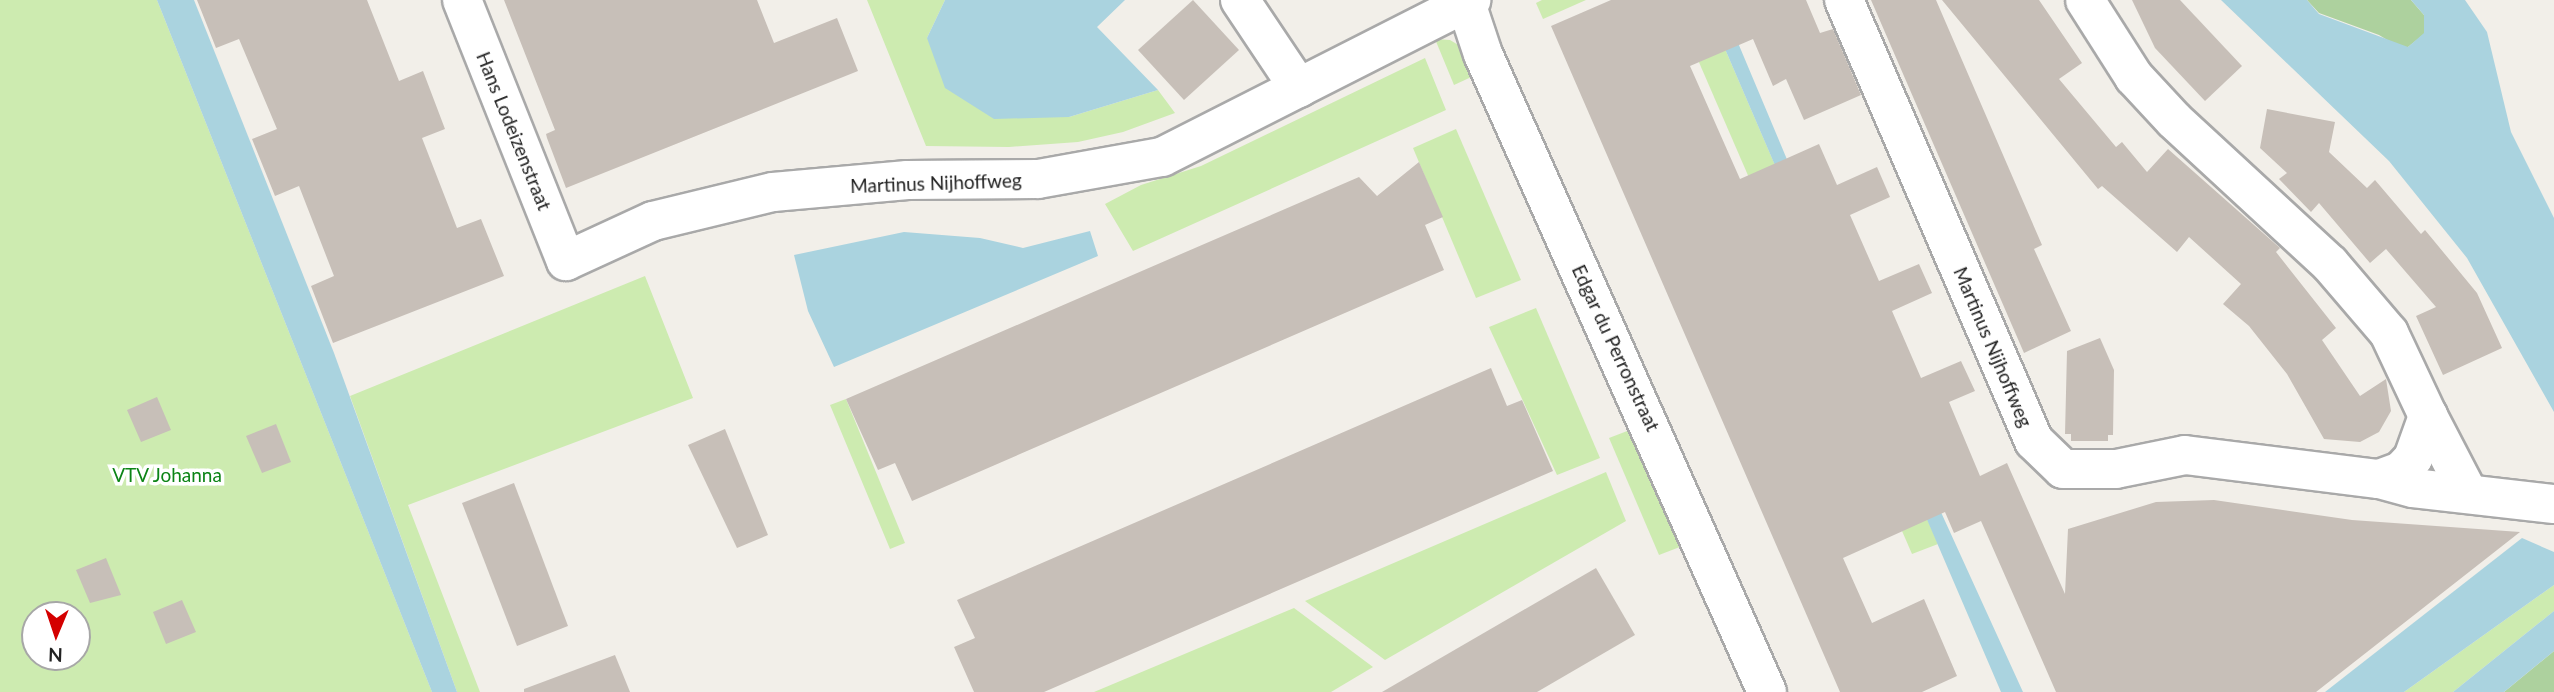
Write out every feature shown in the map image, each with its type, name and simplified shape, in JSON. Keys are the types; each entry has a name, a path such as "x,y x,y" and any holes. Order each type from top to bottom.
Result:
{"street":[{"name":"Hans Lodeizenstraat","path":"462,0 566,261"},
{"path":"1240,0 1299,88"},
{"name":"Martinus Nijhoffweg","path":"1844,0 2034,441 2063,469 2116,468 2185,455 2379,479 2413,488 2554,504"},
{"path":"2085,0 2134,77 2174,120 2330,264 2389,333 2468,493"},
{"name":"Martinus Nijhoffweg","path":"566,261 653,221 773,192 907,180 1038,179 1162,157 1469,1"},
{"name":"Edgar du Perronstraat","path":"1469,1 1483,54 1767,692"},
{"path":"2379,479 2401,471 2413,458 2428,416"}],"green space":[{"name":"VTV Johanna","path":"0,0 157,0 432,692 0,692"},
{"path":"867,0 945,0 927,38 1069,117 1158,90 1175,113 1123,132 1078,142 1009,147 926,146"},
{"path":"1542,0 1586,0 1543,19 1536,3"},
{"path":"1672,0 1704,0 1938,544 1912,554"},
{"path":"2307,0 2411,0 2424,15 2424,34 2408,47 2399,47 2379,35 2319,13"},
{"path":"1435,39 1450,40 1465,49 1480,73 1454,85"},
{"path":"1425,58 1446,110 1133,251 1105,204 1141,185 1201,166"},
{"path":"1456,129 1521,280 1476,298 1413,148"},
{"path":"645,276 693,398 408,505 480,692 457,692 350,396"},
{"path":"1536,308 1600,458 1557,475 1489,327"},
{"path":"846,399 905,543 890,549 830,405"},
{"path":"1635,428 1685,545 1659,555 1609,438"},
{"path":"1606,472 1626,521 1385,660 1305,601"},
{"path":"2554,585 2554,611 2453,692 2404,692"},
{"path":"1294,608 1373,667 1331,692 1094,692"},
{"path":"2554,651 2554,692 2504,692"}],"water":[{"path":"157,0 194,0 334,353 457,692 432,692"},
{"path":"945,0 1125,0 1097,27 1158,90 1069,117 994,119 945,88 927,38"},
{"path":"1704,0 1720,0 1867,350 2023,692 2001,692"},
{"path":"2221,0 2307,0 2319,14 2408,47 2424,33 2424,15 2411,0 2465,0 2487,32 2511,132 2554,218 2554,412 2467,258 2389,161"},
{"path":"1090,231 1098,256 834,367 808,311 794,255 904,232 980,238 1023,248"},
{"path":"2522,538 2554,552 2554,585 2404,692 2325,692"},
{"path":"2554,611 2554,651 2504,692 2453,692"}],"building":[{"path":"197,0 367,0 399,81 423,71 445,129 422,138 457,228 481,219 504,276 333,343 311,286 334,276 299,186 275,196 252,139 277,129 239,39 216,48"},
{"path":"504,0 757,0 774,43 837,18 858,71 566,188 546,134 555,130"},
{"path":"1193,0 1239,50 1184,100 1138,50"},
{"path":"1611,0 1806,0 1820,33 1833,29 1861,95 1804,120 1786,79 1773,86 1753,39 1690,66 1740,179 1819,144 1837,185 1877,167 1890,197 1850,215 1879,281 1919,264 1932,293 1892,311 1921,378 1961,361 1975,391 1949,402 1980,476 2007,463 2065,594 2068,529 2156,502 2214,500 2352,520 2520,532 2316,692 2056,692 1981,521 1954,533 1945,512 1843,558 1872,623 1924,599 1957,676 1922,692 1840,692 1551,26"},
{"path":"1871,0 1936,0 2042,245 2034,249 2071,331 2024,353"},
{"path":"1942,0 2039,0 2082,63 2059,79 2116,147 2122,142 2147,172 2168,149 2280,248 2276,252 2336,328 2322,340 2360,396 2386,379 2391,411 2379,432 2360,442 2324,439 2287,374 2249,326 2223,304 2241,284 2189,237 2177,252 2102,186 2098,189"},
{"path":"2132,0 2180,0 2242,66 2205,101 2155,48"},
{"path":"2267,109 2335,122 2329,152 2367,188 2375,180 2421,234 2425,230 2477,293 2502,348 2443,375 2416,316 2436,307 2386,249 2370,263 2319,203 2311,212 2279,179 2287,173 2260,148"},
{"path":"1419,162 1443,217 1425,225 1444,270 912,501 895,463 878,470 846,399 1359,177 1377,196"},
{"path":"2100,338 2114,370 2113,435 2108,435 2108,441 2071,441 2071,434 2065,434 2067,351"},
{"path":"1491,368 1507,406 1522,400 1553,471 1044,692 974,692 954,647 975,638 957,600"},
{"path":"157,397 171,430 141,442 127,410"},
{"path":"276,424 291,462 262,473 246,436"},
{"path":"725,429 768,535 737,548 688,445"},
{"path":"514,483 568,626 517,646 462,503"},
{"path":"106,558 121,595 91,603 76,570"},
{"path":"1596,568 1635,635 1537,692 1382,692"},
{"path":"182,600 196,632 166,644 153,612"},
{"path":"615,655 630,692 524,692 524,689"}]}
